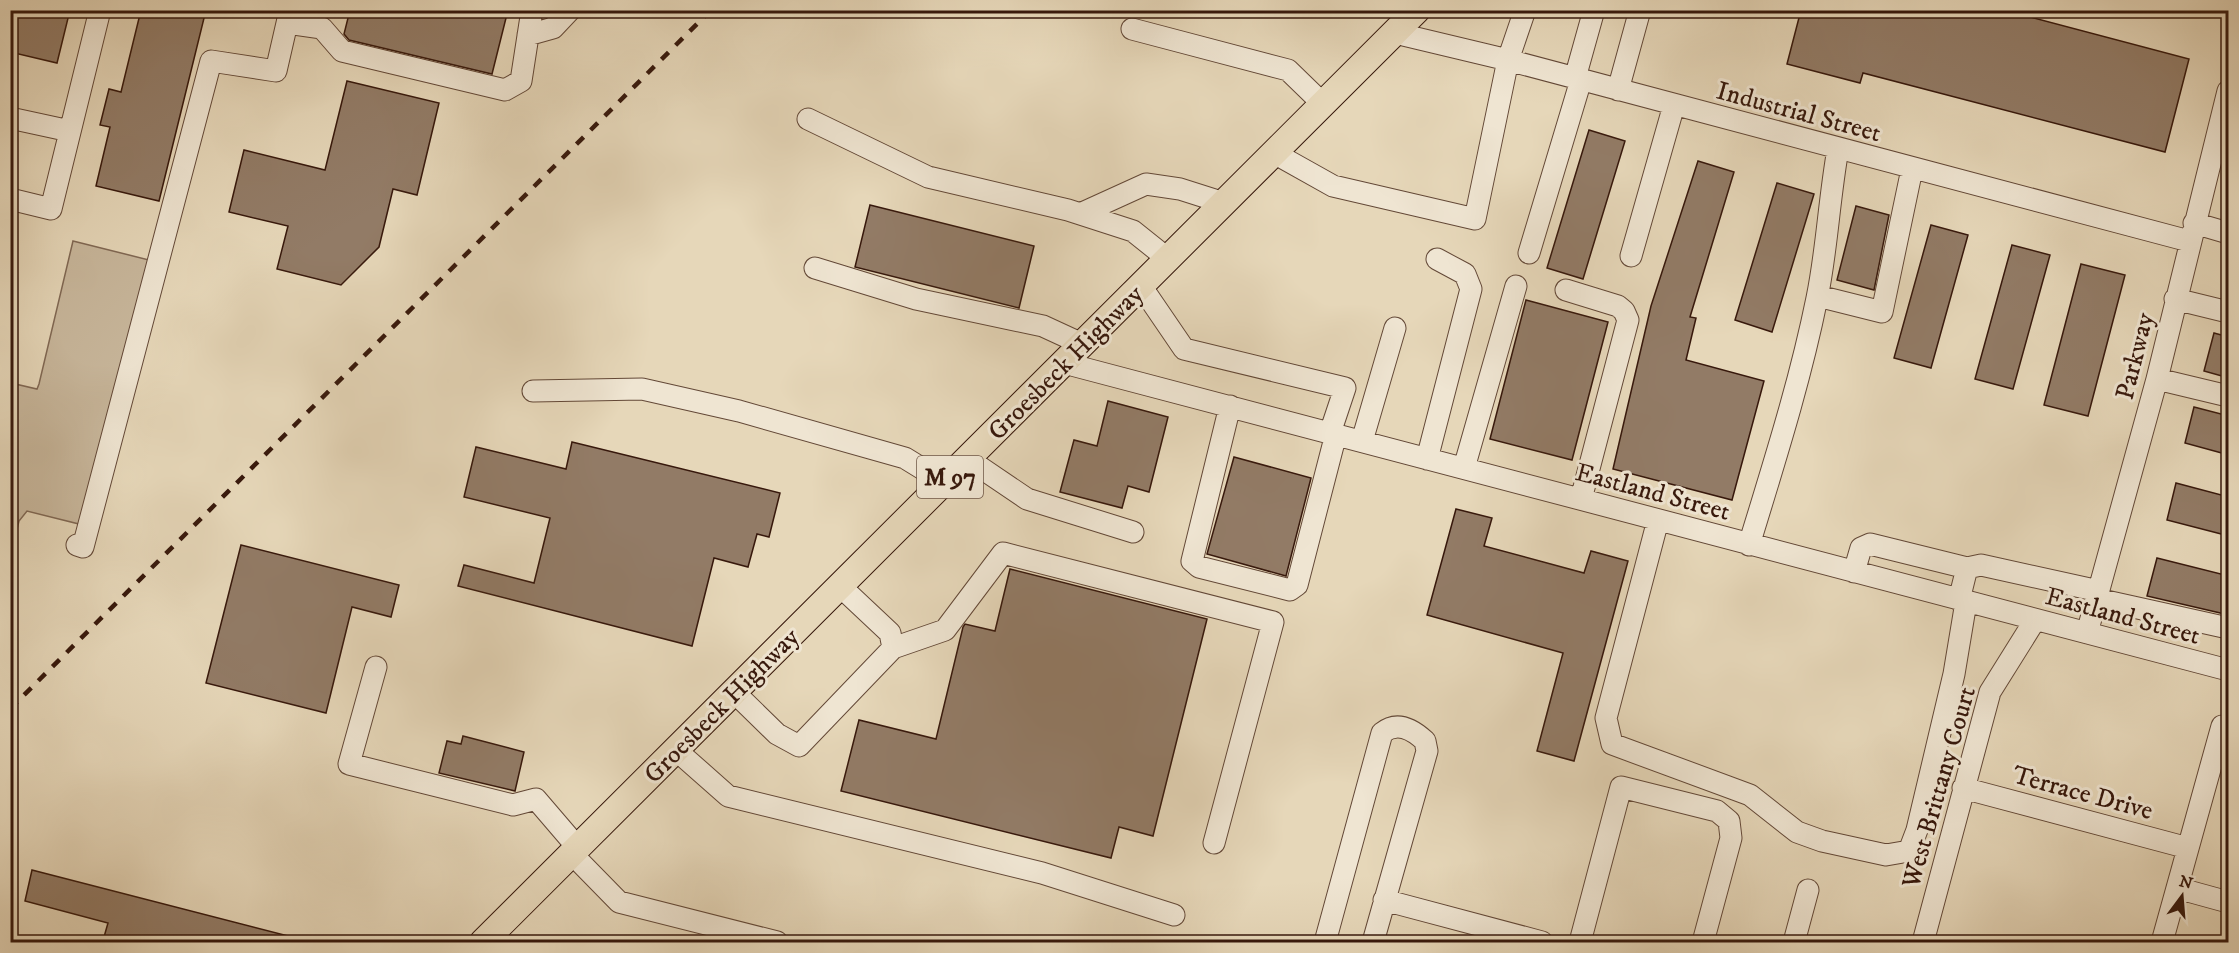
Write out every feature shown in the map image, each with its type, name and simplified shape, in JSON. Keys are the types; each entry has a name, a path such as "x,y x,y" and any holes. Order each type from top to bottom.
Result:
{"main road":[{"name":"Groesbeck Highway","path":"483,942 1417,10"}],"street":[{"path":"10,199 51,209 100,10"},
{"path":"77,545 83,547 212,62 276,71 289,17 324,19 342,51 505,90 521,81 532,10"},
{"path":"528,35 553,28 570,10"},
{"path":"1274,153 1333,186 1475,219 1508,60 1525,10"},
{"path":"1529,253 1578,79 1594,10"},
{"path":"1618,90 1640,10"},
{"path":"1132,29 1288,70 1323,104"},
{"name":"Industrial Street","path":"1395,33 1508,60 1912,169 2191,232 2229,233"},
{"name":"Parkway","path":"2087,633 2157,379 2191,232 2229,91"},
{"path":"1631,256 1674,105"},
{"path":"10,118 70,131"},
{"path":"808,119 928,177 1080,214 1133,231 1168,259"},
{"path":"1749,545 1797,386 1818,296 1829,201 1838,150"},
{"path":"1818,296 1882,312 1912,169"},
{"path":"1080,214 1146,184 1180,189 1224,203"},
{"path":"1427,459 1471,289 1466,274 1437,260"},
{"path":"815,268 916,299 1043,326 1082,344"},
{"path":"1141,286 1184,348 1345,388 1297,585 1290,590 1199,567 1192,561 1230,406"},
{"path":"1464,468 1516,286"},
{"path":"1566,290 1618,306 1624,311 1628,320 1581,499"},
{"path":"2175,299 2229,312"},
{"path":"1362,441 1395,327"},
{"name":"Eastland Street","path":"1064,363 2229,670"},
{"path":"2157,379 2229,396"},
{"path":"533,391 642,389 739,411 906,458 944,482"},
{"path":"968,459 1027,499 1133,532"},
{"path":"1658,520 1606,718 1612,744 1749,795 1797,832 1822,841 1886,855 1909,851 1917,830 1952,685 1967,568"},
{"path":"1854,572 1861,549 1870,544 1967,568 1981,564 2229,628"},
{"path":"734,692 777,734 799,746 893,648 945,630 1003,553 1273,622 1214,843"},
{"path":"840,586 890,633 893,648"},
{"name":"West Brittany Court","path":"1923,942 1990,692 2035,620"},
{"path":"376,667 349,765 513,805 536,799 575,851 619,902 777,942"},
{"path":"2162,942 2222,726"},
{"path":"1325,942 1382,734 1389,727 1401,727 1415,731 1425,741 1426,751 1373,942"},
{"path":"676,750 728,796 1042,873 1174,915"},
{"path":"1580,942 1621,787 1717,811 1729,821 1731,838 1703,942"},
{"name":"Terrace Drive","path":"1964,788 2188,848"},
{"path":"2177,888 2229,902"},
{"path":"1794,942 1808,890"},
{"path":"1384,900 1542,942"}],"shaded area":[{"path":"73,241 149,260 79,524 27,511 19,521 11,553 11,383 37,389"}],"building":[{"path":"10,10 70,10 57,63 10,52"},
{"path":"141,10 206,10 159,201 96,186 110,127 100,125 109,89 121,92"},
{"path":"350,10 508,10 492,74 349,40 344,34"},
{"path":"1801,10 2004,10 2189,59 2165,152 1863,73 1860,83 1787,64"},
{"path":"347,81 439,103 417,195 393,189 379,247 341,285 277,269 288,226 229,212 244,150 325,170"},
{"path":"1589,130 1625,141 1583,279 1547,268"},
{"path":"1698,161 1734,172 1690,317 1696,318 1686,360 1764,381 1732,500 1613,469 1651,306"},
{"path":"1777,183 1814,194 1772,332 1735,320"},
{"path":"870,205 1034,246 1019,308 855,267"},
{"path":"1856,206 1889,215 1874,290 1837,280"},
{"path":"1931,225 1968,235 1931,368 1894,358"},
{"path":"2012,245 2050,255 2013,389 1975,379"},
{"path":"2081,264 2125,275 2088,416 2044,405"},
{"path":"1526,300 1608,322 1572,460 1490,439"},
{"path":"2214,333 2229,337 2229,378 2204,371"},
{"path":"1108,401 1168,417 1149,492 1128,486 1122,508 1060,492 1074,440 1097,446"},
{"path":"2194,407 2229,416 2229,455 2185,443"},
{"path":"572,442 780,493 769,537 757,534 748,567 714,558 692,646 458,586 464,565 534,583 550,518 464,497 476,447 566,469"},
{"path":"1234,457 1311,478 1286,576 1207,554"},
{"path":"2176,483 2229,497 2229,536 2167,520"},
{"path":"1456,509 1492,518 1484,546 1584,573 1591,551 1628,561 1574,761 1537,751 1563,653 1427,615"},
{"path":"241,545 399,585 391,617 352,607 326,713 206,683"},
{"path":"2157,558 2229,576 2229,615 2147,596"},
{"path":"1010,569 1207,619 1153,836 1119,827 1111,858 841,791 859,720 936,739 963,627 965,624 995,631"},
{"path":"463,736 524,752 515,791 439,773 447,741 461,744"},
{"path":"32,870 296,938 295,942 125,942 104,937 108,923 25,901"}],"railway":[{"path":"10,709 711,10"}]}
